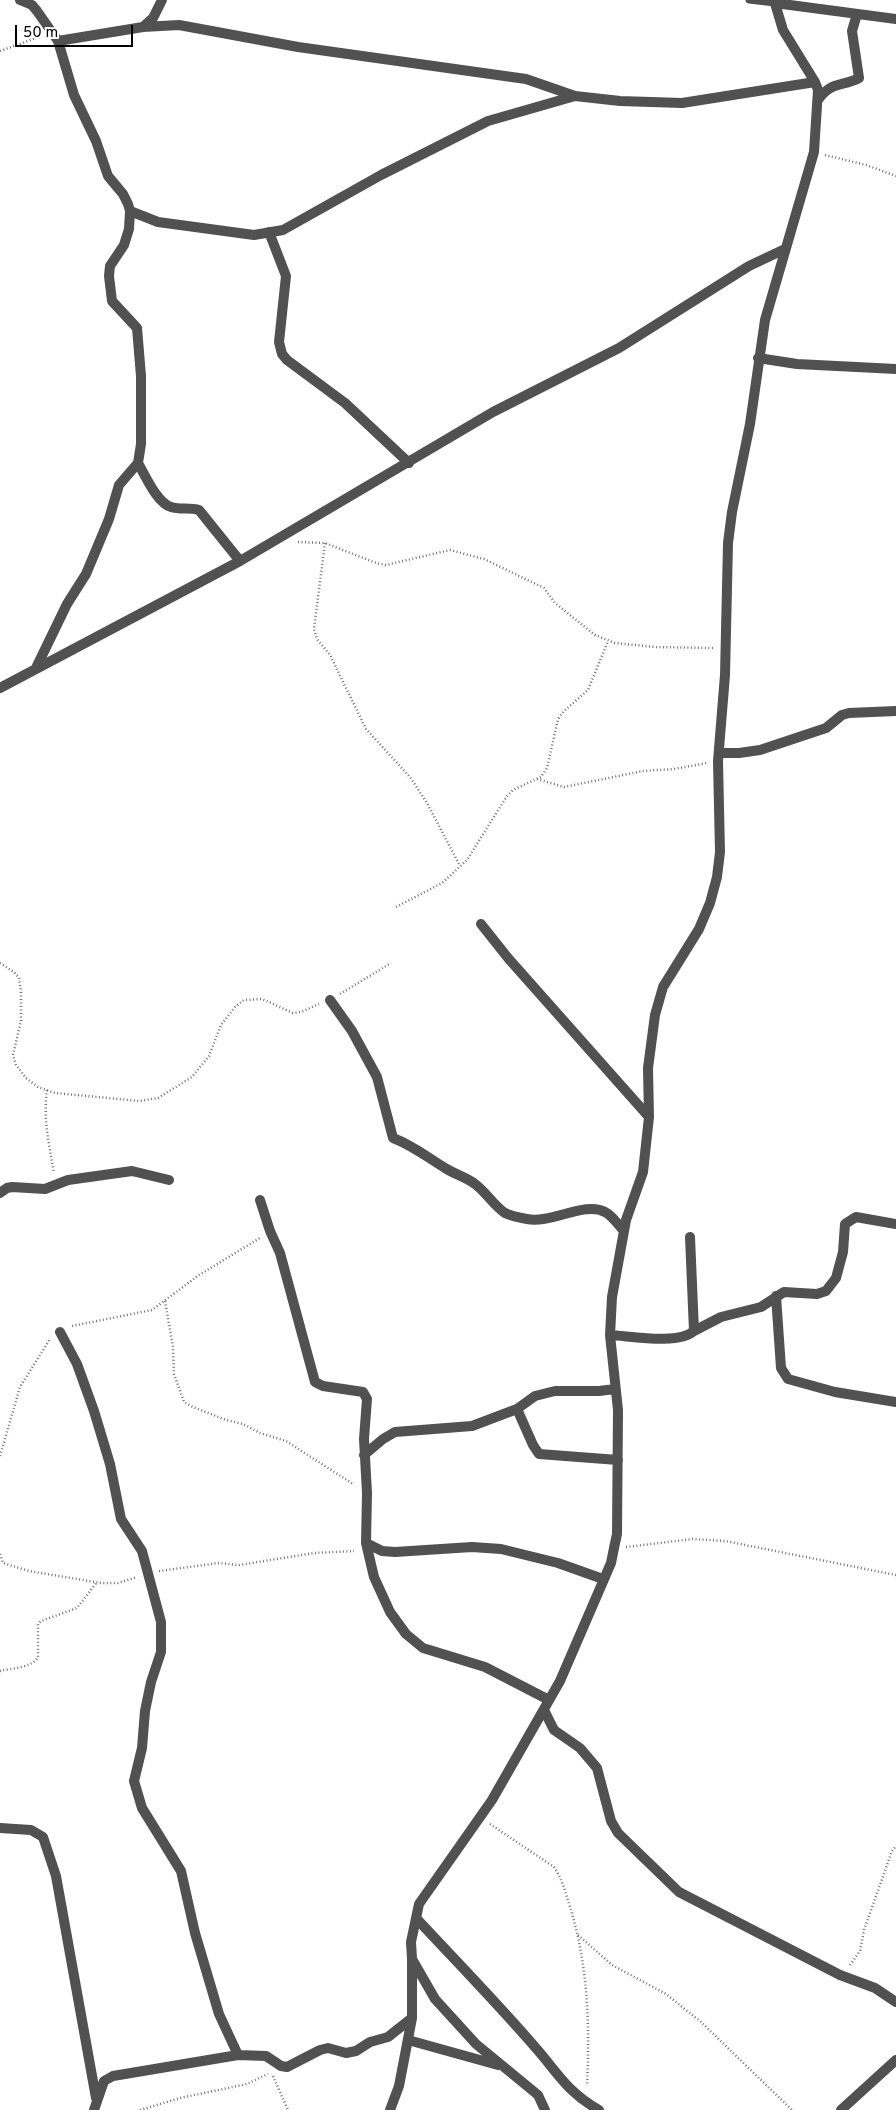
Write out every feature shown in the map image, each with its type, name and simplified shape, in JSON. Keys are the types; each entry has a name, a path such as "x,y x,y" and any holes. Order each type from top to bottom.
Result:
{"street":[{"path":"20,0 32,5 58,41 74,95 96,141 108,176 123,194 130,211 130,229 124,245 110,266 108,276 112,302 137,328 141,376 141,444 138,463 119,485 109,518 86,574 68,604 36,668"},
{"path":"143,27 153,18 162,0"},
{"path":"390,2110 399,2086 412,2018 411,1942 419,1904 481,1817 550,1700 611,1563 617,1534 618,1410 610,1335 612,1297 626,1220 643,1172 649,1117 648,1068 655,1015 663,987 699,929 710,903 717,877 720,852 719,757 726,648 728,543 732,512 750,424 758,358 765,320 814,152 818,100 815,82 783,30 775,2 896,19"},
{"path":"818,100 825,90 859,78 852,31 857,14"},
{"path":"58,41 143,27 179,25 289,46 526,79 575,96 620,101 682,103 815,82"},
{"path":"130,211 158,222 254,235 283,230 381,175 488,121 575,96"},
{"path":"269,232 286,276 279,342 282,354 287,360 344,403 409,463"},
{"path":"0,688 240,562 493,412 619,348 749,266 785,249"},
{"path":"758,358 797,364 896,369"},
{"path":"138,463 154,492 164,503 172,508 199,510 240,562"},
{"path":"719,757 760,750 826,728 842,715 849,713 896,711"},
{"path":"480,924 649,1117"},
{"path":"330,1000 352,1031 377,1077 393,1138 413,1147 446,1169 474,1183 506,1213 530,1220 550,1218 589,1209 601,1210 608,1213 624,1231"},
{"path":"0,1193 12,1187 38,1190 83,1177 132,1171 169,1180"},
{"path":"260,1200 270,1231 280,1253 315,1382 318,1385 363,1392 366,1395 367,1412 364,1454 367,1493 367,1546 374,1577 390,1612 406,1634 423,1648 485,1667 550,1700"},
{"path":"610,1335 677,1338 690,1334 721,1317 761,1307 776,1296 788,1291 817,1294 826,1290 836,1278 843,1252 846,1224 856,1217 896,1224"},
{"path":"690,1237 694,1331"},
{"path":"776,1296 781,1368 788,1379 835,1392 896,1402"},
{"path":"60,1332 76,1364 94,1411 110,1464 121,1519 139,1544 150,1573 155,1603 161,1622 161,1652 151,1682 145,1711 142,1748 134,1781 142,1808 181,1871 195,1933 219,2014 238,2055"},
{"path":"364,1454 395,1432 472,1426 517,1409 535,1396 555,1391 615,1389"},
{"path":"517,1409 539,1454 618,1460"},
{"path":"367,1546 382,1551 395,1552 472,1547 501,1549 558,1563 604,1579"},
{"path":"544,1710 554,1730 580,1748 597,1768 611,1821 618,1833 679,1892 840,1975 875,1988 896,2002"},
{"path":"0,1828 31,1830 43,1837 56,1876 96,2106"},
{"path":"416,1918 536,2047 564,2084 587,2103 599,2110"},
{"path":"412,1959 435,1999 476,2044 538,2095 546,2110"},
{"path":"96,2106 101,2086 106,2078 238,2055 266,2056 281,2066 286,2067 328,2048 346,2053 356,2051 370,2042 388,2038 412,2018"},
{"path":"408,2040 501,2066"},
{"path":"841,2110 896,2060"}],"lane":[{"path":"749,0 775,2"}],"path":[{"path":"0,51 52,32"},
{"path":"814,152 866,164 896,176"},
{"path":"274,542 325,543 376,564 386,565 450,550 484,559 544,588 554,603 595,636 608,641 655,647 726,648"},
{"path":"325,543 314,629 317,639 330,656 366,729 410,777 427,803 460,866"},
{"path":"396,907 442,883 467,860 507,796 513,790 537,779 547,768 558,719 564,711 588,690 608,641"},
{"path":"537,779 564,787 643,771 674,769 719,757"},
{"path":"0,963 14,972 19,978 21,1021 13,1055 16,1065 26,1078 38,1087 55,1093 139,1101 158,1098 192,1077 210,1056 216,1043 218,1030 235,1007 244,1000 262,999 293,1012 301,1012 330,1000 391,963"},
{"path":"47,1090 44,1107 45,1119 56,1184"},
{"path":"0,1456 20,1387 51,1338 73,1326 152,1310 199,1275 270,1231"},
{"path":"165,1301 173,1346 174,1374 184,1402 226,1420 244,1424 260,1433 286,1441 367,1493"},
{"path":"614,1548 692,1539 725,1541 896,1575"},
{"path":"0,1554 4,1563 9,1566 29,1571 97,1582 118,1583 150,1573 219,1563 239,1565 367,1546"},
{"path":"0,1671 36,1661 38,1657 38,1624 41,1621 77,1608 97,1582"},
{"path":"481,1817 554,1867 561,1877 577,1934 586,1980 590,2039 587,2103"},
{"path":"840,1975 854,1961 860,1951 864,1930 892,1851 896,1846"},
{"path":"577,1934 612,1965 666,1994 701,2022 792,2110"},
{"path":"140,2110 180,2098 247,2084 271,2072 288,2110"}]}
